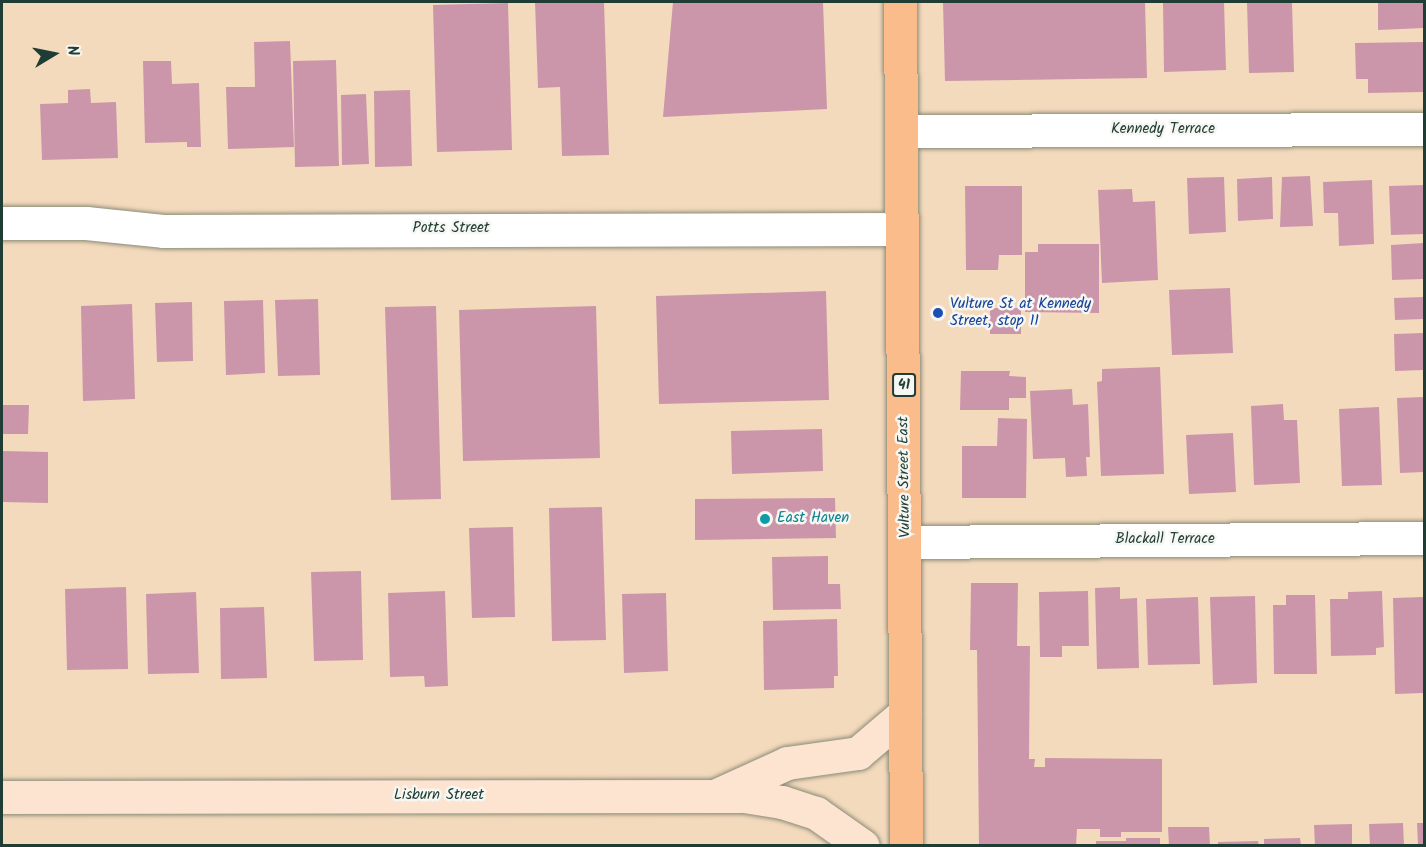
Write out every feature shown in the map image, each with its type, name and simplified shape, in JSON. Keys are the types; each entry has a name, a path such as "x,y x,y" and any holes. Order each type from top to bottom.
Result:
{"main road":[{"name":"Vulture Street East","path":"900,2 906,846"},
{"path":"718,795 787,763 854,754 905,713"},
{"name":"Lisburn Street","path":"2,797 718,795 765,798 801,808 832,822 863,846"}],"street":[{"name":"Kennedy Terrace","path":"902,131 1425,129"},
{"name":"Potts Street","path":"2,223 86,223 163,231 902,229"},
{"name":"Blackall Terrace","path":"905,542 1425,538"}],"building":[{"path":"535,2 604,2 609,155 562,156 560,87 538,88"},
{"path":"673,2 823,2 827,109 663,117"},
{"path":"943,2 1145,2 1147,78 945,81"},
{"path":"1163,2 1224,2 1226,70 1164,72"},
{"path":"1247,2 1292,2 1294,72 1249,73"},
{"path":"1378,2 1424,2 1424,28 1378,30"},
{"path":"508,3 512,150 437,152 433,5"},
{"path":"290,41 294,147 228,149 226,87 255,87 254,42"},
{"path":"1424,42 1424,92 1368,93 1368,79 1356,79 1355,43"},
{"path":"336,60 339,166 295,167 293,61"},
{"path":"143,61 171,61 172,84 199,83 201,147 187,147 187,142 145,143"},
{"path":"90,89 91,103 116,102 118,158 42,160 40,104 68,103 68,90"},
{"path":"410,90 412,166 375,167 374,91"},
{"path":"366,94 369,164 342,165 341,95"},
{"path":"1310,176 1313,226 1280,227 1282,177"},
{"path":"1224,177 1226,232 1189,234 1187,178"},
{"path":"1272,177 1273,219 1238,221 1237,179"},
{"path":"1372,180 1374,244 1339,246 1338,213 1324,213 1323,182"},
{"path":"1424,185 1424,234 1391,235 1389,186"},
{"path":"965,186 1022,186 1022,255 999,255 998,270 966,270"},
{"path":"1132,189 1133,202 1155,201 1158,280 1102,283 1098,190"},
{"path":"1424,243 1424,279 1392,280 1391,245"},
{"path":"1038,244 1099,244 1099,313 1025,312 1025,252 1038,252"},
{"path":"1230,288 1233,353 1172,355 1169,290"},
{"path":"826,291 829,400 659,404 656,296"},
{"path":"1424,297 1424,319 1395,320 1394,298"},
{"path":"318,299 320,375 278,376 275,300"},
{"path":"263,300 265,373 226,375 224,301"},
{"path":"192,302 193,361 157,362 155,303"},
{"path":"132,304 135,399 83,401 81,306"},
{"path":"436,306 441,499 391,500 385,307"},
{"path":"596,306 600,458 463,461 459,310"},
{"path":"990,308 1021,308 1021,334 990,334"},
{"path":"1424,333 1424,370 1395,371 1394,334"},
{"path":"1160,367 1164,474 1101,476 1097,382 1102,381 1102,369"},
{"path":"961,371 1010,371 1009,376 1026,377 1026,398 1009,398 1009,410 960,410"},
{"path":"1072,389 1073,405 1088,404 1090,457 1086,457 1087,476 1066,477 1065,458 1033,459 1030,391"},
{"path":"1424,397 1424,472 1400,473 1397,398"},
{"path":"1283,404 1284,420 1297,420 1300,483 1254,485 1251,406"},
{"path":"2,405 29,405 28,434 2,434"},
{"path":"1379,407 1382,485 1342,486 1339,409"},
{"path":"998,418 1027,419 1026,498 962,498 962,446 997,446"},
{"path":"822,429 823,471 732,474 731,431"},
{"path":"1233,433 1236,492 1189,494 1186,435"},
{"path":"2,451 48,452 48,503 2,502"},
{"name":"East Haven","path":"835,498 836,538 695,540 695,499"},
{"path":"602,507 606,640 552,641 549,508"},
{"path":"513,527 515,617 472,618 469,528"},
{"path":"828,556 828,584 840,584 841,609 773,610 772,557"},
{"path":"361,571 363,660 314,661 311,572"},
{"path":"971,583 1018,583 1017,646 1030,646 1029,759 1035,759 1034,767 1045,767 1045,758 1162,759 1162,832 1121,832 1121,837 1100,837 1100,829 1077,829 1076,846 979,846 977,650 970,650"},
{"path":"126,587 128,669 67,670 65,589"},
{"path":"1120,587 1120,599 1137,598 1139,668 1097,669 1095,588"},
{"path":"445,591 448,686 425,687 424,676 390,677 388,593"},
{"path":"1088,591 1089,646 1062,646 1062,657 1040,657 1039,592"},
{"path":"1382,591 1384,647 1376,648 1376,655 1331,656 1330,599 1348,599 1348,592"},
{"path":"196,592 199,673 148,674 146,594"},
{"path":"666,593 668,671 624,673 622,594"},
{"path":"1286,595 1315,595 1317,674 1274,674 1273,605 1286,605"},
{"path":"1255,596 1257,683 1213,685 1210,597"},
{"path":"1198,597 1200,664 1148,665 1146,599"},
{"path":"1424,597 1424,693 1395,694 1393,598"},
{"path":"264,607 267,678 221,679 220,608"},
{"path":"837,619 838,676 834,676 834,688 764,690 763,621"},
{"path":"1403,823 1404,846 1370,846 1369,824"},
{"path":"1417,823 1424,823 1424,846 1418,846"},
{"path":"1352,824 1352,846 1315,846 1314,825"},
{"path":"1168,827 1209,827 1210,846 1169,846"},
{"path":"1126,838 1160,838 1160,846 1096,846 1096,841 1126,841"},
{"path":"1300,838 1301,846 1264,846 1264,839"},
{"path":"1258,841 1259,846 1218,846 1218,842"}],"place":[{"name":"Vulture St at Kennedy Street, stop 11","path":"938,313"},
{"name":"East Haven","path":"765,519"}]}
